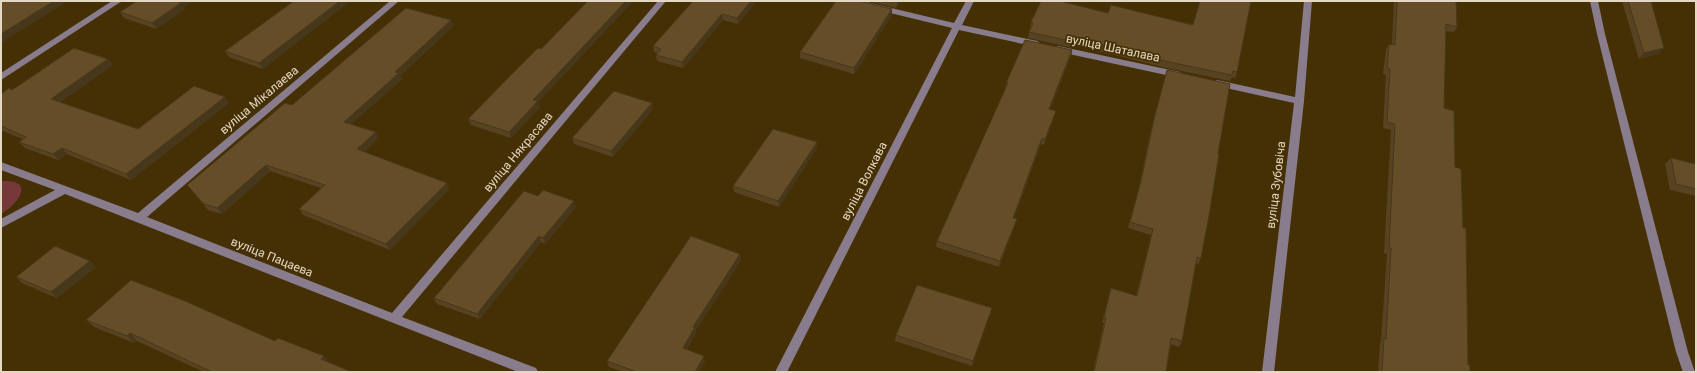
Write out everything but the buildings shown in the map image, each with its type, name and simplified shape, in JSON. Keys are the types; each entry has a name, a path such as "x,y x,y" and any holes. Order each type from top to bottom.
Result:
{"street":[{"path":"1,77 118,1"},
{"name":"вуліца Мікалаева","path":"139,218 395,1"},
{"name":"вуліца Някрасава","path":"394,320 662,1"},
{"name":"вуліца Шаталава","path":"852,1 958,27 1190,78"},
{"name":"вуліца Волкава","path":"781,372 970,1"},
{"name":"вуліца Зубовіча","path":"1268,372 1299,101 1308,1"},
{"path":"1594,1 1601,34 1680,344 1690,372"},
{"path":"1206,81 1299,101"},
{"name":"вуліца Пацаева","path":"1,166 139,218 394,320 532,372"},
{"path":"1,224 64,190"}],"shaded area":[{"path":"1,181 12,181 18,184 21,188 21,193 14,204 1,214"}]}
